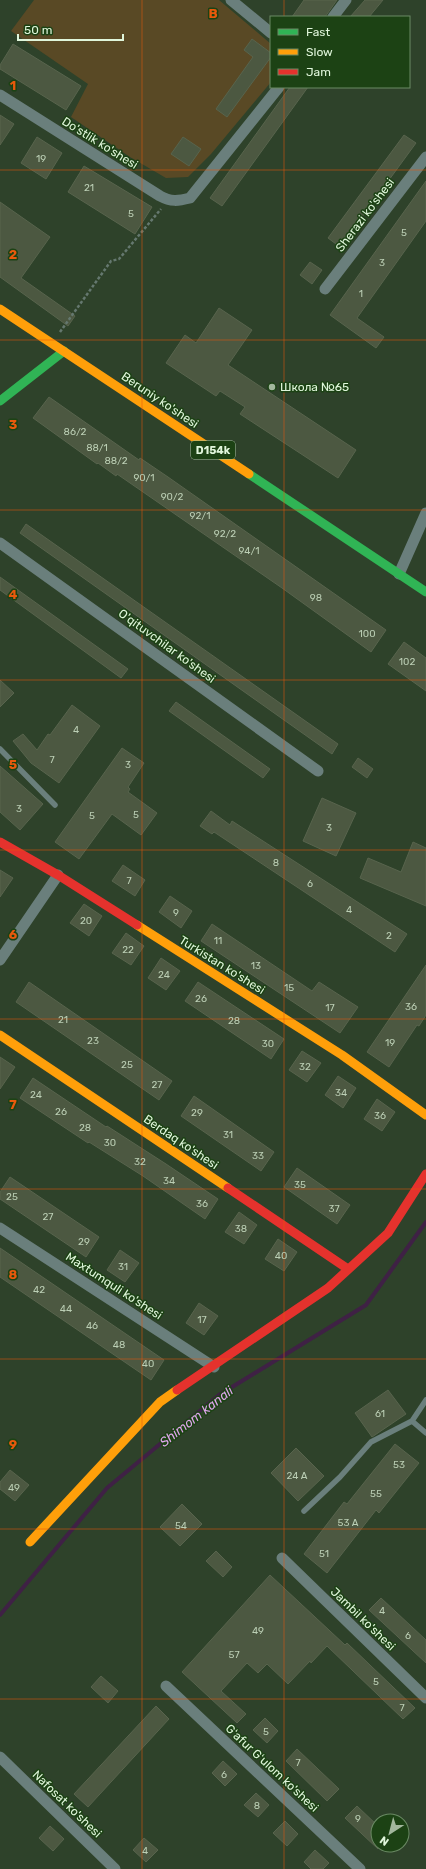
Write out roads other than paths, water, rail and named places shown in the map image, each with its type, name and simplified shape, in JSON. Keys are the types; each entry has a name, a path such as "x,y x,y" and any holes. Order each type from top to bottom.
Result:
{"street":[{"path":"231,0 270,32"},
{"path":"334,16 346,0"},
{"name":"Do'stlik ko'shesi","path":"0,95 168,201 177,201 190,198 278,88"},
{"name":"Sherazi ko'shesi","path":"325,289 426,157"},
{"name":"Beruniy ko'shesi","path":"0,309 426,592"},
{"path":"0,401 64,351"},
{"path":"399,574 426,513"},
{"name":"O'qituvchilar ko'shesi","path":"0,543 318,771"},
{"name":"Turkistan ko'shesi","path":"0,842 21,856 58,875 342,1055 426,1115"},
{"path":"0,960 58,875"},
{"name":"Berdaq ko'shesi","path":"0,1035 348,1269"},
{"path":"30,1542 160,1402 214,1367 328,1288 388,1233 426,1174"},
{"name":"Maxtumquli ko'shesi","path":"0,1228 214,1367"},
{"name":"Jambil ko'shesi","path":"282,1558 426,1698"},
{"name":"Gʻafur Gʻulom ko'shesi","path":"166,1686 360,1869"},
{"name":"Nafosat ko'shesi","path":"0,1757 115,1869"}],"lane":[{"path":"0,749 55,805"},
{"path":"304,1511 340,1476 371,1442 412,1421 426,1400"},
{"path":"412,1421 426,1434"}],"waterway":[{"name":"Shimom kanali","path":"0,1615 107,1488 219,1395 366,1305 426,1222"}],"place":[{"name":"Школа №65","path":"272,387"}]}
